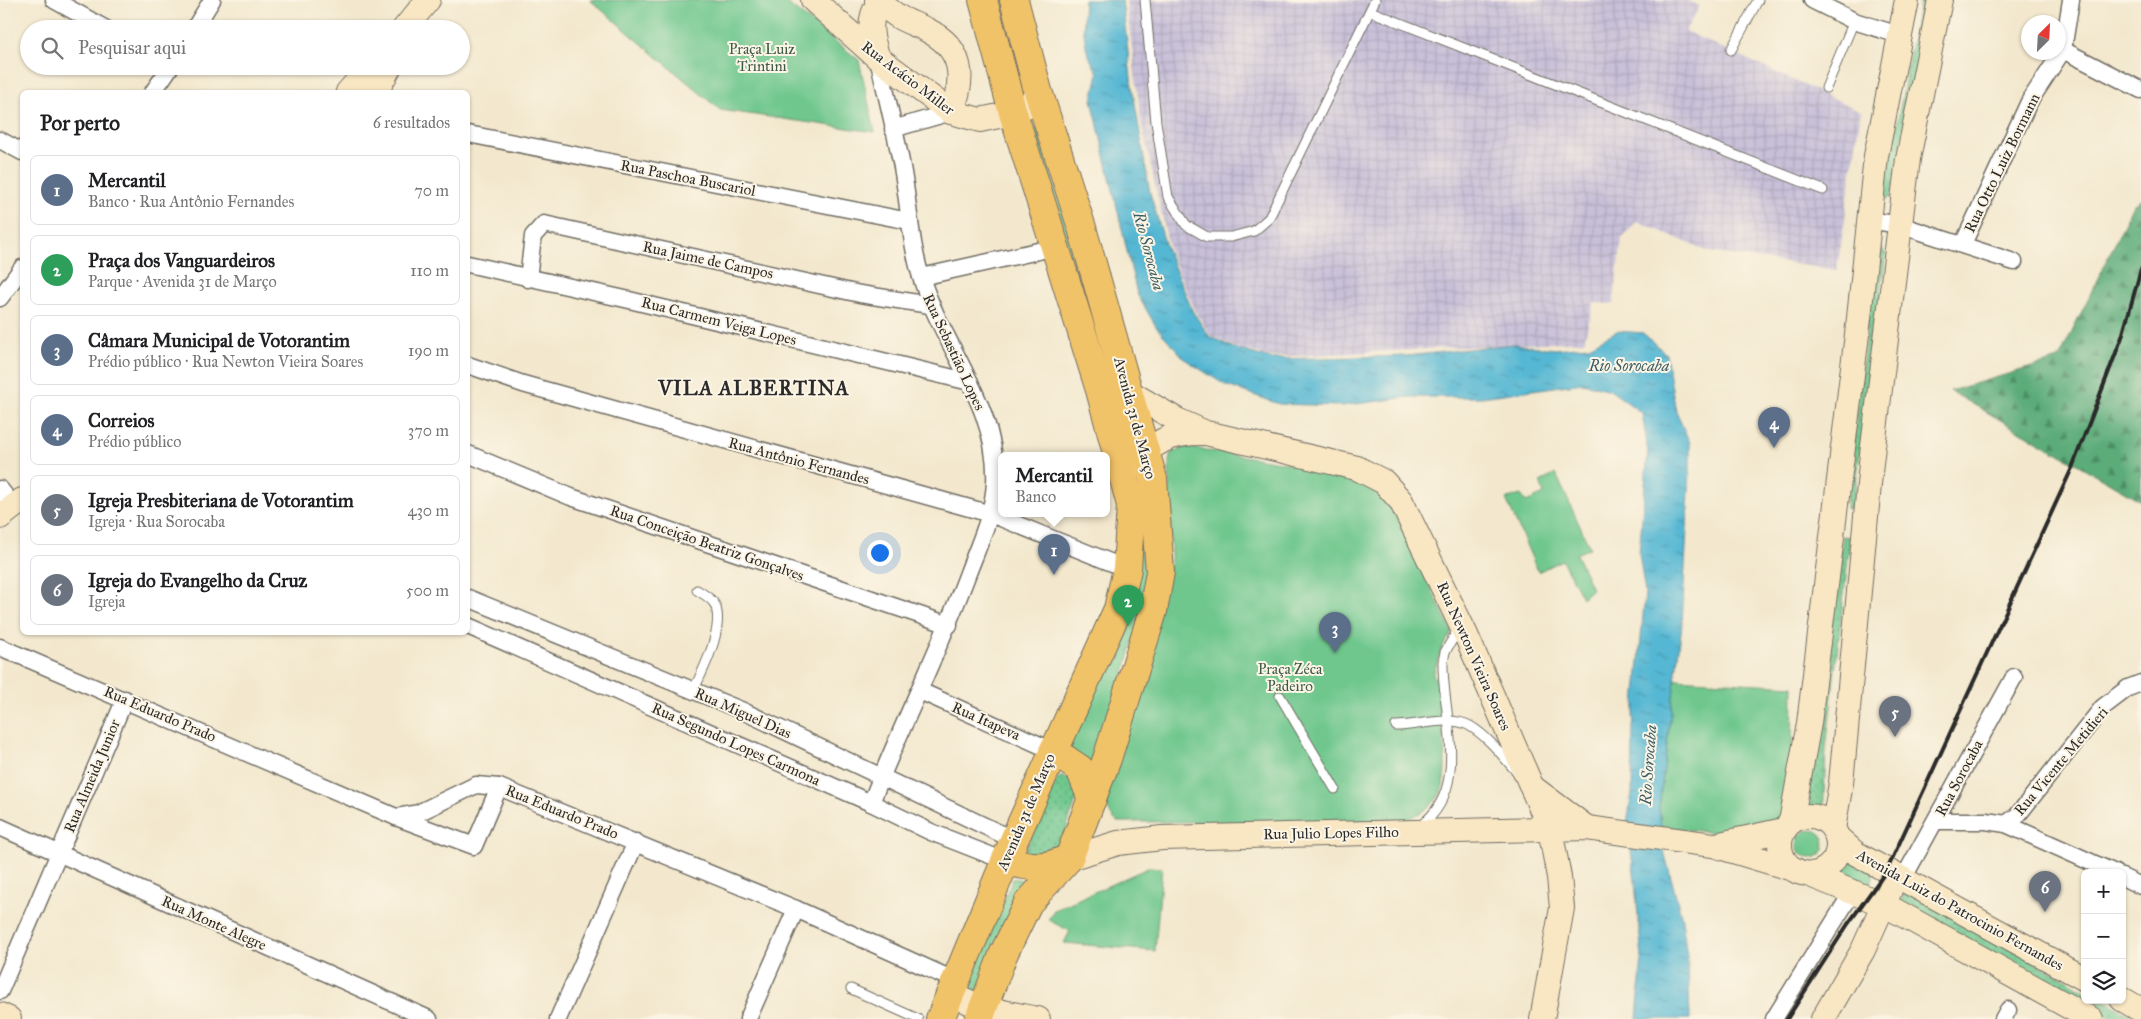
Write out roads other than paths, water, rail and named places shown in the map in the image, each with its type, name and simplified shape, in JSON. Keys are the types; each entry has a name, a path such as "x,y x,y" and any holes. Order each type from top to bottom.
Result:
{"highway":[{"name":"Avenida 31 de Março","path":"940,1019 1009,850 1118,609 1127,569 1131,504 1056,247 1013,113 983,0"},
{"name":"Avenida 31 de Março","path":"981,1013 1003,955 1028,903 1069,858 1092,799 1148,628 1160,572 1153,479 1082,228 1038,91 1014,0"},
{"path":"1053,751 1080,769 1092,799"},
{"path":"1009,850 1036,868 1052,867 1069,858"}],"main road":[{"name":"Rua Acácio Miller","path":"813,0 878,58 951,112 980,120 1013,113 1030,104 1038,91"},
{"path":"1907,0 1876,156 1859,318 1809,723 1787,826 1781,838 1783,857 1788,865 1800,872 1815,873 1831,864 1836,856 1835,833 1865,525 1908,159 1940,0"},
{"path":"878,58 870,24 879,1 899,17 943,39 958,60 960,75 957,96 951,112"},
{"path":"350,90 363,75"},
{"path":"377,90 385,75"},
{"path":"1129,392 1177,420 1206,434"},
{"path":"1124,480 1145,451 1171,436 1206,434"},
{"name":"Rua Newton Vieira Soares","path":"1206,434 1357,468 1384,482 1401,501 1461,624 1550,829 1562,908 1542,1019"},
{"path":"1833,522 1865,525"},
{"path":"1531,786 1591,828"},
{"path":"1705,844 1787,826 1799,818 1818,817 1835,833"},
{"name":"Rua Julio Lopes Filho","path":"1069,858 1118,843 1162,838 1413,831 1591,828 1705,844"},
{"name":"Avenida Luiz do Patrocinio Fernandes","path":"1835,833 1855,853 2081,976"},
{"path":"1705,844 1800,872 1885,905 2092,1019"},
{"path":"1823,1019 1863,950 1897,876"},
{"path":"953,988 981,1013 1038,1019"},
{"path":"2126,1001 2141,1010"},
{"path":"0,1015 9,1019"}],"street":[{"path":"54,0 90,20"},
{"path":"200,20 212,0"},
{"path":"1812,0 1854,21 1899,35"},
{"name":"Rua Otto Luiz Bormann","path":"2066,31 2071,0"},
{"path":"2066,52 2141,90"},
{"name":"Rua Sebastião Lopes","path":"871,803 881,776 949,624 991,514 995,482 993,446 970,382 930,305 921,277 909,221 902,167 878,58"},
{"name":"Rua Otto Luiz Bormann","path":"1963,244 2028,102 2056,60"},
{"path":"154,90 165,75"},
{"path":"893,129 951,112"},
{"name":"Rua Paschoa Buscariol","path":"470,134 909,221"},
{"path":"0,140 20,151"},
{"path":"1869,220 1900,225 2014,262"},
{"name":"Rua Jaime de Campos","path":"528,279 534,236 544,224 860,294 930,305"},
{"path":"921,277 1056,247"},
{"name":"Rua Carmem Veiga Lopes","path":"470,264 528,279 625,299 970,382"},
{"path":"0,298 20,271"},
{"name":"Rua Antônio Fernandes","path":"470,366 523,384 998,517"},
{"name":"Rua Conceição Beatriz Gonçalves","path":"470,455 571,497 949,624"},
{"path":"0,489 12,508"},
{"name":"Rua Antônio Fernandes","path":"998,517 1127,569"},
{"name":"Rua Miguel Dias","path":"470,599 742,711 881,776 1009,850"},
{"name":"Rua Segundo Lopes Carmona","path":"470,627 871,803 931,832 1009,850"},
{"name":"Rua Eduardo Prado","path":"0,647 396,817 418,813 476,785 500,787 796,909 953,988"},
{"name":"Rua Sorocaba","path":"1897,876 1936,821 2014,677"},
{"name":"Rua Vicente Metidieri","path":"2006,824 2017,816 2104,707 2128,688 2141,682"},
{"name":"Rua Itapeva","path":"920,691 1053,751"},
{"name":"Rua Almeida Junior","path":"0,991 60,854 124,699"},
{"path":"396,817 474,846 500,787"},
{"path":"1936,821 1986,821 2006,824 2106,869"},
{"name":"Rua Monte Alegre","path":"0,827 429,1019"},
{"path":"558,1019 636,842"},
{"path":"2126,879 2141,886"},
{"path":"1774,1019 1853,891"},
{"path":"748,1019 796,909"}],"lane":[{"path":"1144,0 1156,122 1168,197 1186,225 1207,238 1231,237 1254,231 1269,218 1375,0"},
{"path":"1731,50 1758,0"},
{"path":"1370,10 1823,190"},
{"path":"1826,88 1854,21"},
{"path":"693,691 711,650 717,613 714,603 697,590"},
{"path":"1413,831 1426,822 1447,792 1451,771 1443,662 1445,652 1461,624"},
{"path":"1280,696 1335,789"},
{"path":"1396,726 1448,722 1469,726 1488,741 1531,786"},
{"path":"850,989 918,1019"}],"water":[{"name":"Rio Sorocaba","path":"1084,0 1122,0 1132,86 1150,193 1167,250 1193,312 1209,336 1236,349 1272,359 1407,356 1513,344 1555,349 1589,346 1617,331 1643,333 1666,354 1676,412 1690,443 1690,471 1682,624 1659,808 1664,851 1682,919 1688,964 1690,1019 1637,1019 1642,958 1634,872 1627,823 1632,793 1633,727 1645,593 1639,553 1648,451 1642,413 1610,390 1583,383 1482,397 1409,397 1341,406 1279,404 1225,385 1186,360 1157,328 1137,294 1092,100 1098,73 1086,47 1083,20"}],"railway":[{"path":"1787,1019 1848,924 1887,870 2072,468 2122,337 2141,269"}],"place":[{"name":"Correios","path":"1774,448"},
{"name":"Mercantil","path":"1054,575"},
{"name":"Praça dos Vanguardeiros","path":"1128,626"},
{"name":"Câmara Municipal de Votorantim","path":"1335,653"},
{"name":"Igreja Presbiteriana de Votorantim","path":"1895,737"},
{"name":"Igreja do Evangelho da Cruz","path":"2045,912"}],"district":[{"name":"VILA ALBERTINA","path":"754,388"}],"park label":[{"name":"Praça Luiz Trintini","path":"762,58"},
{"name":"Praça Zéca Padeiro","path":"1290,678"}]}
